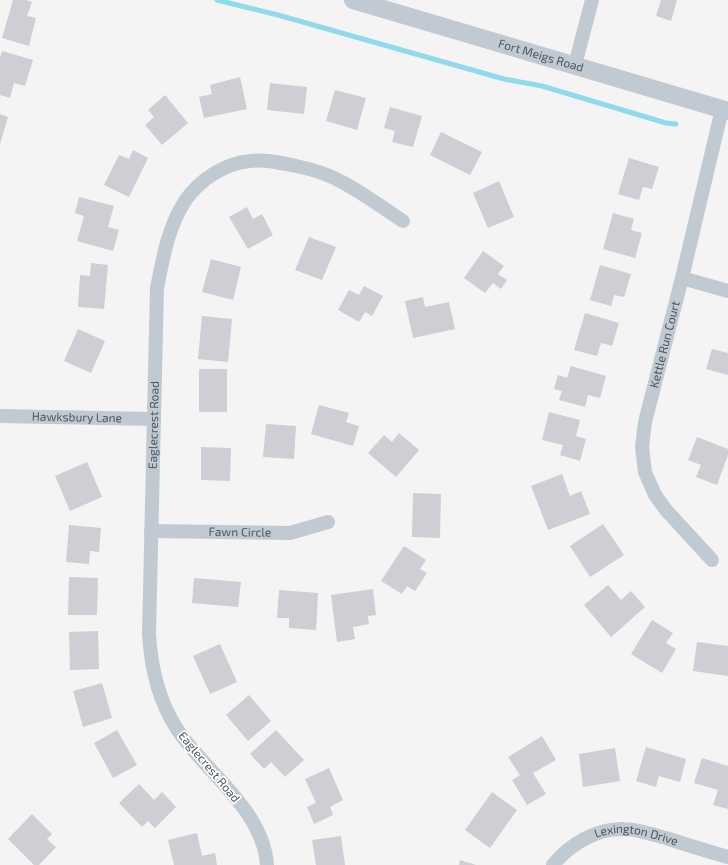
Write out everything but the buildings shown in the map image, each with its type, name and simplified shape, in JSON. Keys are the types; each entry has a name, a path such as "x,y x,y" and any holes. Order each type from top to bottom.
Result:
{"street":[{"name":"Fort Meigs Road","path":"353,0 725,110"},
{"path":"575,65 592,0"},
{"name":"Kettle Run Court","path":"712,560 666,510 656,495 646,472 642,447 645,422 725,110"},
{"name":"Eaglecrest Road","path":"267,865 260,837 249,815 177,730 165,708 156,684 151,659 149,634 157,288 165,250 178,212 193,190 203,181 227,167 249,161 276,162 303,167 329,176 342,182 403,221"},
{"path":"682,278 728,291"},
{"name":"Hawksbury Lane","path":"0,416 154,420"},
{"name":"Fawn Circle","path":"151,531 290,532 328,522"},
{"name":"Lexington Drive","path":"553,865 567,850 588,837 613,829 626,828 728,857"}],"waterway":[{"path":"217,0 278,15 504,79 542,86 666,123 676,124"}]}
